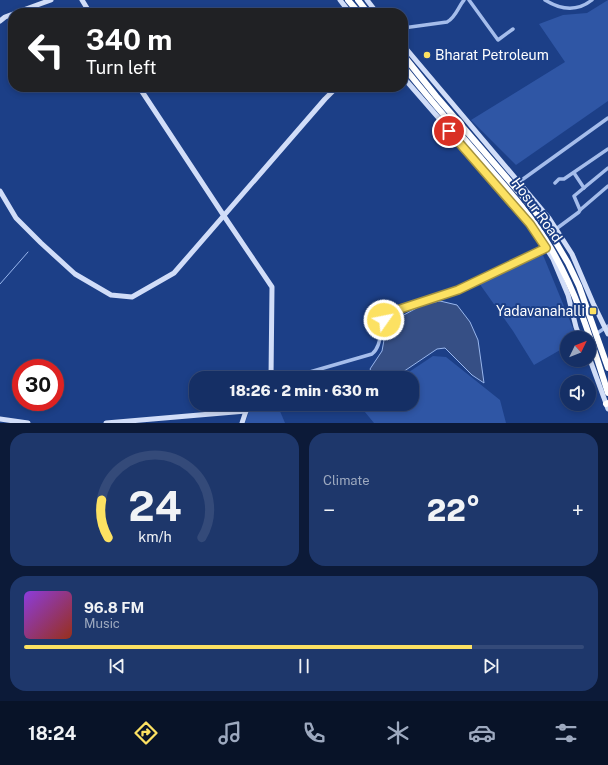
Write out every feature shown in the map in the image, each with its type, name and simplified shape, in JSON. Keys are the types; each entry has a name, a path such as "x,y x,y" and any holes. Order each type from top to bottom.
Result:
{"highway":[{"path":"348,0 355,8"},
{"path":"358,0 364,8"},
{"name":"Hosur Road","path":"408,61 541,219 568,263 579,286 595,331"},
{"name":"Hosur Road","path":"408,72 518,206 539,229 551,248 565,275 583,318 608,393"},
{"name":"Hosur Road","path":"596,334 608,368"}],"street":[{"path":"28,8 51,0"},
{"path":"340,0 346,8"},
{"path":"367,0 373,8"},
{"path":"408,27 447,22 453,18 464,0"},
{"path":"469,0 498,40 513,29"},
{"path":"545,0 554,6 579,8 592,0"},
{"path":"408,51 549,218 572,254 608,334"},
{"path":"408,83 518,206 553,259 568,295 577,331"},
{"path":"142,92 272,287 271,371"},
{"path":"0,191 16,218 75,274 111,295 132,298 174,273 331,92"},
{"path":"519,182 608,118"},
{"path":"555,183 560,179 564,179 608,149"},
{"path":"580,210 574,196 608,168"},
{"path":"574,172 584,188"},
{"path":"556,229 579,212 608,186"},
{"path":"313,371 372,354 376,351 378,346 384,320 394,311 458,290 546,248"},
{"path":"596,334 606,327"},
{"path":"593,367 607,405"},
{"path":"106,423 246,411 242,423"},
{"path":"0,419 28,423"}],"shaded area":[{"path":"608,0 608,101 516,165 471,120 565,62 539,24 563,15 587,13"},
{"path":"543,255 574,331 560,331 560,350 534,365 513,331 479,283"},
{"path":"440,301 457,305 470,322 478,340 484,383 472,375 445,348 437,349 404,371 371,371 370,369 382,351 386,329 402,316 424,304"},
{"path":"433,356 446,357 500,400 506,423 374,423 364,411 419,411 419,371 410,371"},
{"path":"280,411 285,423 245,423 249,412"}],"waterway":[{"path":"0,284 28,252"}],"place":[{"name":"Bharat Petroleum","path":"427,55"},
{"name":"Yadavanahalli","path":"593,311"}],"route":[{"path":"384,320 394,311 458,290 546,248 530,224 449,131"}]}
